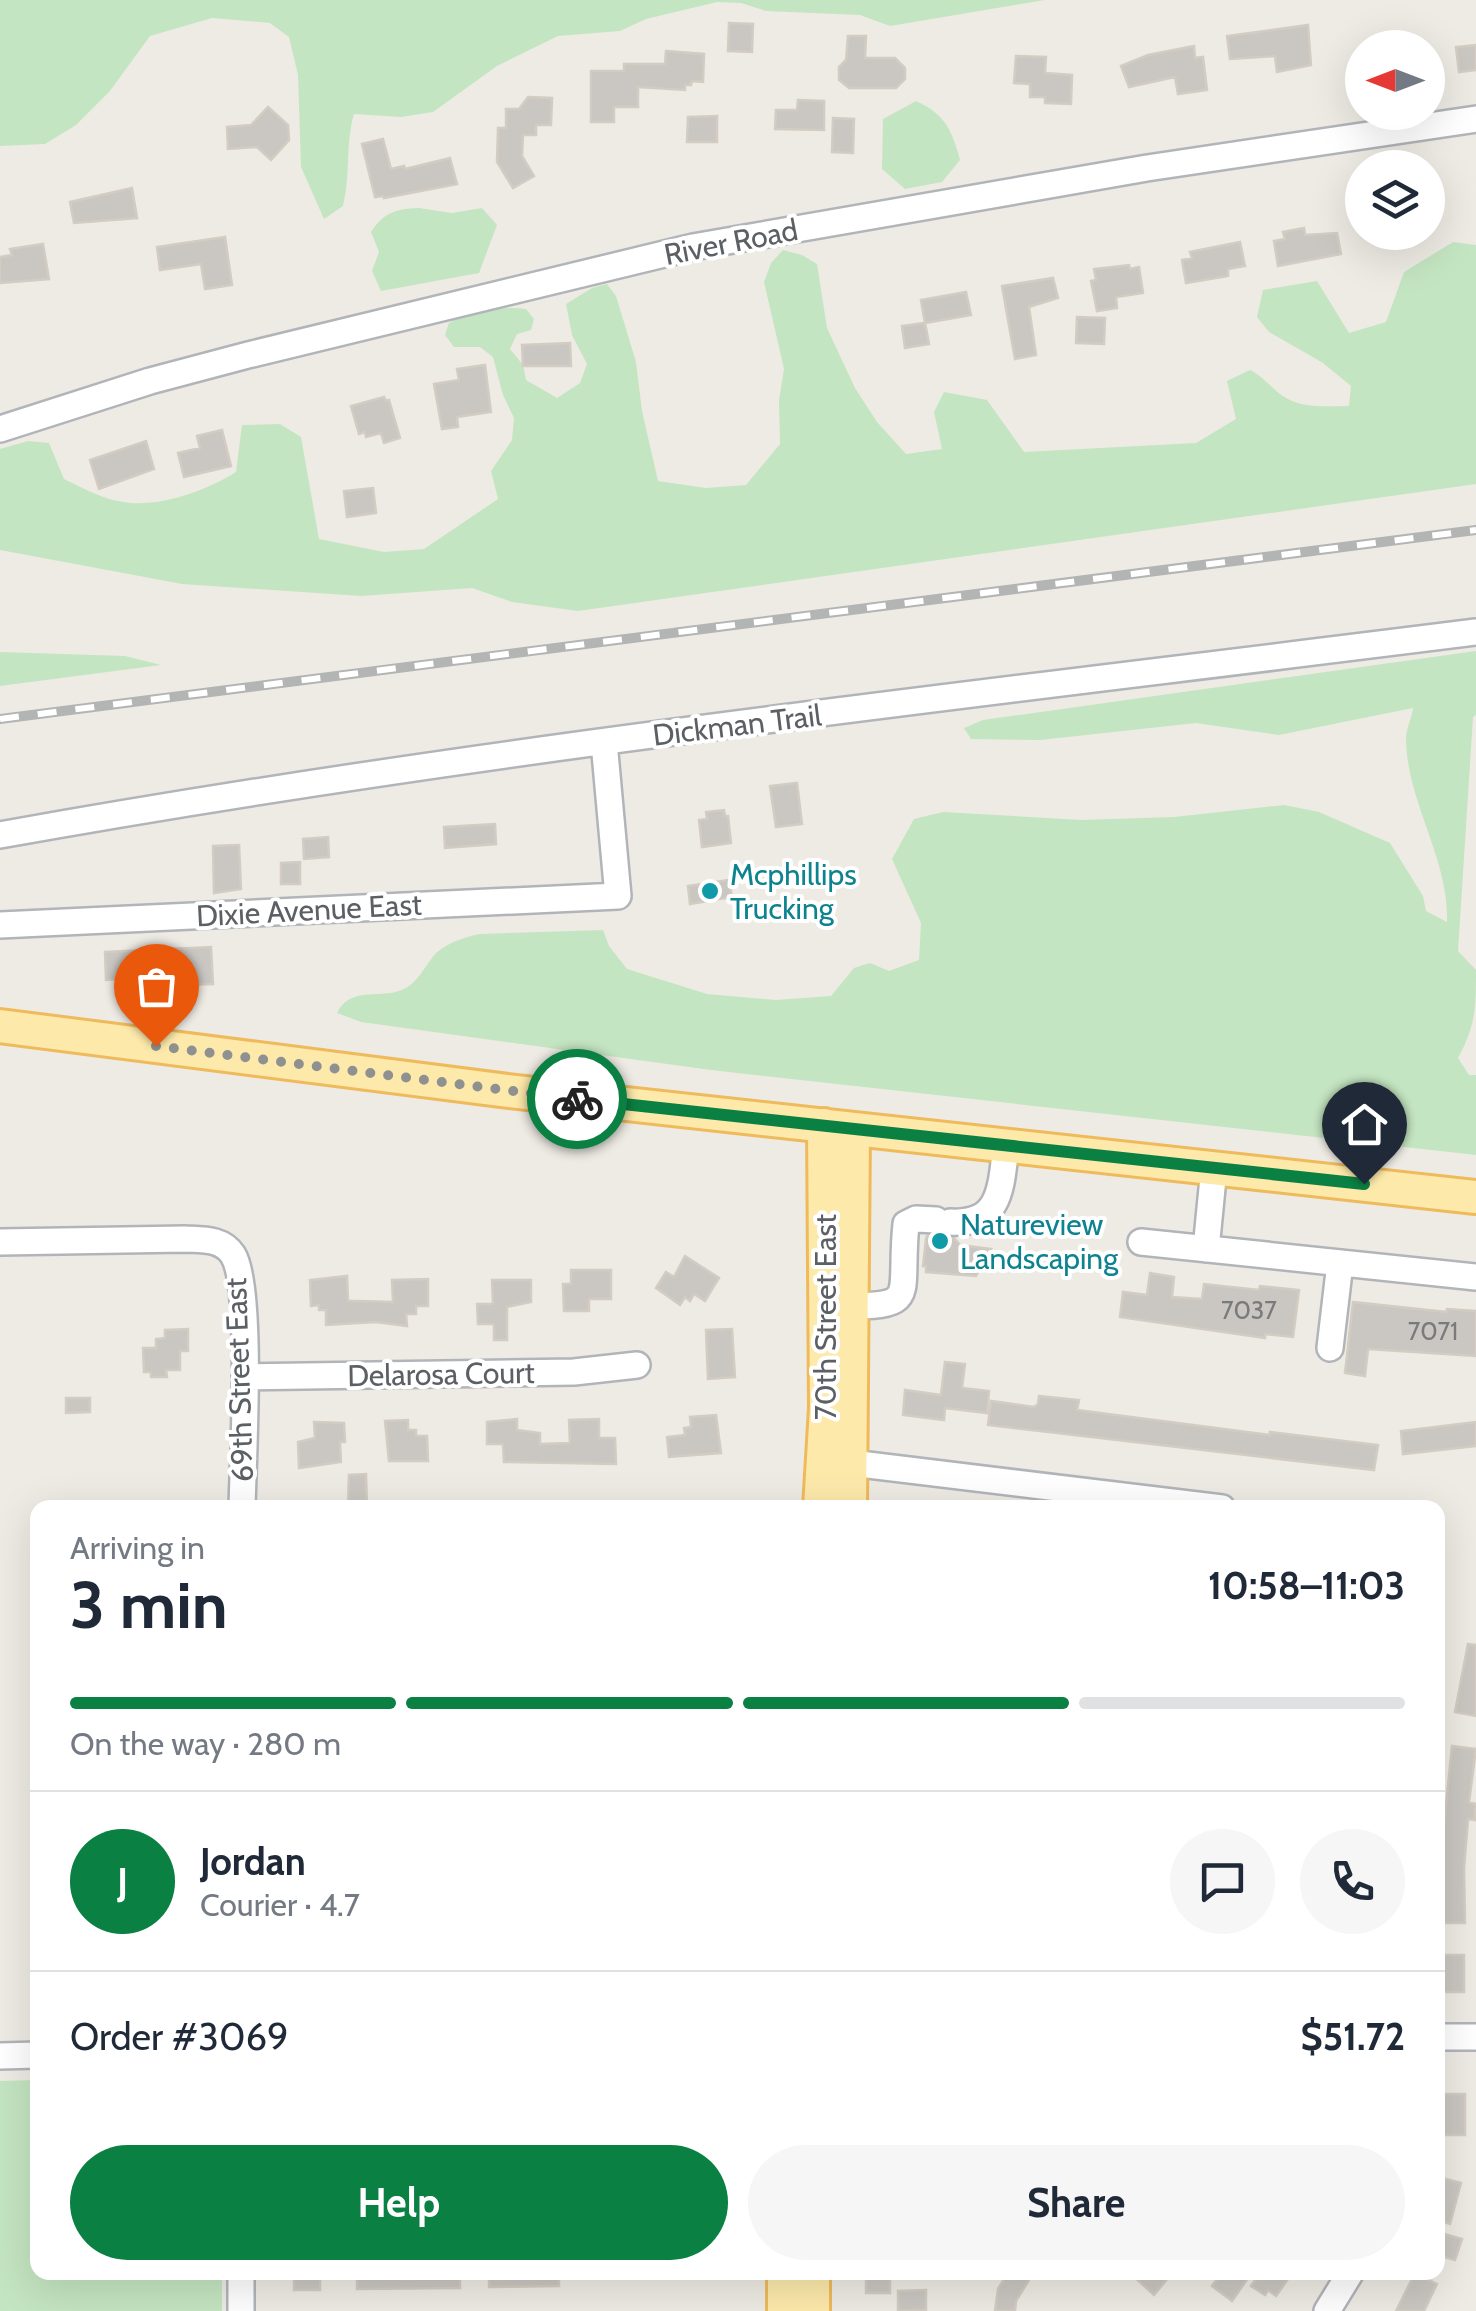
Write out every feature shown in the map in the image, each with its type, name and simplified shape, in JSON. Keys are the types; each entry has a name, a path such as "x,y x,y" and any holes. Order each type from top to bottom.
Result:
{"main road":[{"path":"0,1026 508,1091 1476,1197"},
{"name":"70th Street East","path":"839,1127 838,1461 848,1500"},
{"name":"70th Street East","path":"823,1500 838,1461"},
{"path":"784,2280 784,2311"},
{"path":"813,2280 813,2311"}],"street":[{"name":"River Road","path":"0,430 150,381 248,355 693,247 1146,168 1476,119"},
{"name":"Dickman Trail","path":"0,835 144,809 604,742 1476,632"},
{"name":"Dixie Avenue East","path":"0,926 618,896 604,742"},
{"path":"839,1306 884,1307 896,1302 904,1290 906,1224 916,1219 966,1223 983,1218 992,1209 1002,1179 1006,1145"},
{"path":"1206,1249 1214,1168"},
{"name":"69th Street East","path":"0,1242 215,1240 232,1253 241,1278 242,1500"},
{"path":"1141,1242 1476,1277"},
{"path":"1330,1348 1340,1263"},
{"name":"Delarosa Court","path":"244,1377 574,1372 636,1365"},
{"path":"838,1461 1157,1500"},
{"path":"1445,2037 1476,2037"},
{"path":"0,2056 30,2055"},
{"path":"240,2280 241,2311"},
{"path":"1327,2311 1346,2280"}],"green space":[{"path":"0,0 1045,0 890,26 860,15 766,11 741,3 717,2 646,19 620,31 558,36 497,66 433,112 401,117 354,114 343,206 324,219 301,167 298,75 289,37 270,23 212,18 150,36 110,91 76,125 45,144 0,146"},
{"path":"916,101 934,111 946,124 960,160 942,182 905,189 882,169 883,119"},
{"path":"419,208 452,213 482,208 497,225 479,273 381,291 372,271 379,252 371,232 391,213"},
{"path":"1453,242 1476,245 1476,484 578,611 512,602 472,588 361,596 182,584 0,550 0,449 28,441 49,443 64,479 115,501 151,503 211,486 236,472 242,425 280,424 301,437 319,539 384,552 424,549 498,499 491,471 512,440 514,418 493,357 480,347 454,347 445,335 449,323 487,310 526,309 534,319 531,330 517,334 510,349 523,365 526,380 557,398 580,383 587,364 572,335 566,304 607,284 616,296 636,362 642,411 658,481 706,488 746,485 780,444 779,400 784,369 764,282 771,263 783,250 817,264 827,328 855,388 877,422 906,454 942,449 934,412 944,392 987,400 1024,452 1196,443 1236,419 1227,381 1250,370 1298,403 1349,406 1351,386 1323,363 1269,332 1257,317 1263,290 1317,281 1349,333 1386,322 1404,272"},
{"path":"1476,651 1476,715 1458,951 1476,970 1476,995 1472,1025 1458,1058 1469,1075 1476,1075 1476,1155 711,1070 361,1022 337,1013 350,999 406,988 441,949 480,934 603,930 609,946 627,969 707,994 776,1000 831,996 854,968 870,963 889,971 919,960 921,923 892,859 914,819 943,812 1081,820 1174,817 1284,805 1319,812 1390,843 1423,896 1426,911 1447,922 1442,875 1408,763 1406,735 1413,708 1279,735 1196,723 1040,740 971,739 964,728 983,720"},
{"path":"0,652 125,656 161,665 0,686"},
{"path":"30,2080 30,2280 222,2280 222,2311 0,2311 0,2081"}],"building":[{"path":"729,23 753,24 752,52 728,51"},
{"path":"1308,25 1311,65 1277,72 1275,56 1230,59 1227,36"},
{"path":"848,36 866,36 865,58 895,58 905,68 905,79 896,88 849,88 839,80"},
{"path":"1476,45 1476,70 1459,72 1456,47"},
{"path":"1194,46 1195,58 1203,57 1207,90 1178,94 1175,77 1129,87 1121,66 1148,55"},
{"path":"666,51 704,54 703,82 692,81 685,85 685,90 638,87 638,107 614,107 614,122 591,122 591,71 624,71 624,64 665,64"},
{"path":"1016,56 1046,57 1045,73 1072,75 1071,104 1045,103 1045,97 1030,97 1030,84 1014,83"},
{"path":"528,97 552,98 551,125 536,125 536,135 523,135 522,156 534,176 513,188 497,162 498,128 506,128 506,109 519,109"},
{"path":"798,100 824,101 824,130 775,129 776,110 797,110"},
{"path":"268,107 288,125 289,140 271,160 257,147 228,149 227,127 251,125"},
{"path":"717,116 717,142 687,142 688,117"},
{"path":"833,118 854,119 853,153 832,152"},
{"path":"383,139 391,169 450,158 457,184 375,197 362,144"},
{"path":"132,188 137,218 74,223 70,202"},
{"path":"1304,228 1305,235 1337,233 1341,254 1278,266 1274,241 1285,239 1283,232"},
{"path":"225,237 232,285 205,289 201,264 160,270 157,247"},
{"path":"1240,242 1245,266 1228,269 1228,276 1186,283 1182,260 1192,258 1190,252"},
{"path":"43,244 49,279 0,283 0,257 12,255 10,249"},
{"path":"1129,265 1130,269 1139,267 1143,293 1116,297 1117,308 1097,311 1091,281 1096,280 1094,269"},
{"path":"1053,278 1058,298 1029,307 1036,355 1015,359 1002,286"},
{"path":"966,292 971,315 925,323 921,300"},
{"path":"1077,317 1105,318 1104,344 1076,343"},
{"path":"925,323 929,344 905,348 902,326"},
{"path":"570,343 571,366 523,366 522,345"},
{"path":"485,365 491,412 457,417 458,427 442,429 434,384 459,380 457,369"},
{"path":"384,397 389,400 400,438 384,443 381,433 366,437 365,432 359,434 351,406"},
{"path":"222,430 231,466 184,477 178,453 200,448 197,436"},
{"path":"146,441 154,469 99,489 90,460"},
{"path":"373,488 376,513 347,517 344,491"},
{"path":"797,783 802,824 776,827 770,786"},
{"path":"724,810 731,843 702,847 699,820 707,819 706,812"},
{"path":"495,824 496,844 445,848 444,827"},
{"path":"328,837 329,857 304,859 303,839"},
{"path":"239,845 241,889 214,893 213,846"},
{"path":"300,862 300,884 281,884 281,863"},
{"name":"Mcphillips Trucking","path":"729,880 732,897 690,904 688,886"},
{"path":"211,947 213,984 158,986 157,977 106,980 105,952"},
{"name":"Natureview Landscaping","path":"927,1236 954,1238 960,1245 991,1249 976,1276 926,1272 923,1266"},
{"path":"685,1256 719,1278 705,1301 694,1294 690,1301 685,1297 680,1305 656,1288 666,1272 674,1277"},
{"path":"571,1270 611,1270 611,1299 589,1299 589,1311 564,1311 563,1284 571,1284"},
{"path":"1150,1273 1174,1277 1172,1297 1202,1299 1204,1284 1299,1290 1293,1337 1265,1334 1265,1338 1120,1317 1123,1292 1147,1295"},
{"path":"347,1276 348,1301 393,1302 392,1280 428,1279 428,1306 416,1306 416,1314 406,1314 407,1326 376,1322 326,1325 326,1310 319,1310 319,1305 311,1306 310,1280"},
{"path":"492,1280 531,1280 531,1302 507,1307 507,1340 494,1340 494,1324 478,1324 477,1304 493,1304"},
{"path":"1353,1302 1447,1312 1476,1311 1476,1356 1368,1349 1365,1376 1345,1373"},
{"path":"188,1329 188,1351 180,1351 180,1370 166,1370 167,1377 151,1377 151,1372 144,1372 143,1348 156,1348 156,1339 165,1338 165,1330"},
{"path":"732,1329 735,1377 708,1379 706,1330"},
{"path":"945,1362 965,1364 962,1388 989,1391 987,1413 945,1408 944,1420 903,1415 905,1390 941,1395"},
{"path":"1039,1396 1079,1400 1077,1410 1378,1445 1374,1470 988,1425 991,1401 1034,1407"},
{"path":"66,1398 90,1398 90,1412 66,1413"},
{"path":"716,1415 721,1453 669,1457 667,1437 685,1435 684,1428 691,1427 690,1417"},
{"path":"517,1419 517,1430 540,1433 540,1444 570,1443 569,1420 599,1419 599,1438 615,1438 616,1464 504,1462 503,1444 487,1444 487,1422"},
{"path":"408,1420 408,1430 416,1430 416,1436 427,1436 428,1461 389,1461 385,1421"},
{"path":"314,1422 344,1423 341,1462 299,1468 298,1442 315,1438"},
{"path":"1476,1422 1476,1446 1403,1454 1401,1431"},
{"path":"366,1474 367,1500 348,1500 349,1475"},
{"path":"1468,1644 1476,1645 1476,1716 1455,1712"},
{"path":"1452,1746 1476,1749 1469,1802 1476,1804 1475,1820 1468,1819 1464,1868 1465,1923 1445,1923 1445,1815"},
{"path":"1445,1955 1464,1955 1464,1992 1445,1992"},
{"path":"1445,2094 1465,2094 1465,2135 1445,2135"},
{"path":"1445,2179 1461,2183 1450,2224 1445,2222"},
{"path":"1445,2234 1462,2239 1455,2260 1445,2257"},
{"path":"294,2280 320,2280 320,2290 294,2290"},
{"path":"357,2280 460,2280 460,2288 357,2289"},
{"path":"489,2280 559,2280 559,2286 489,2287"},
{"path":"866,2280 890,2280 890,2293 866,2293"},
{"path":"1003,2280 1029,2280 1016,2301 1015,2311 995,2311"},
{"path":"1138,2280 1166,2280 1154,2295"},
{"path":"1216,2280 1247,2280 1232,2301 1212,2286"},
{"path":"1255,2280 1287,2280 1276,2296 1268,2290 1265,2295 1251,2286"},
{"path":"1412,2280 1437,2284 1424,2311 1396,2311"},
{"path":"926,2290 926,2310 898,2311 898,2291"}],"railway":[{"path":"0,719 1476,530"}],"way so far":[{"path":"156,1046 577,1099"}],"place":[{"name":"Mcphillips Trucking","path":"710,891"},
{"name":"Natureview Landscaping","path":"940,1241"}],"route":[{"path":"577,1099 1364,1184"}]}
